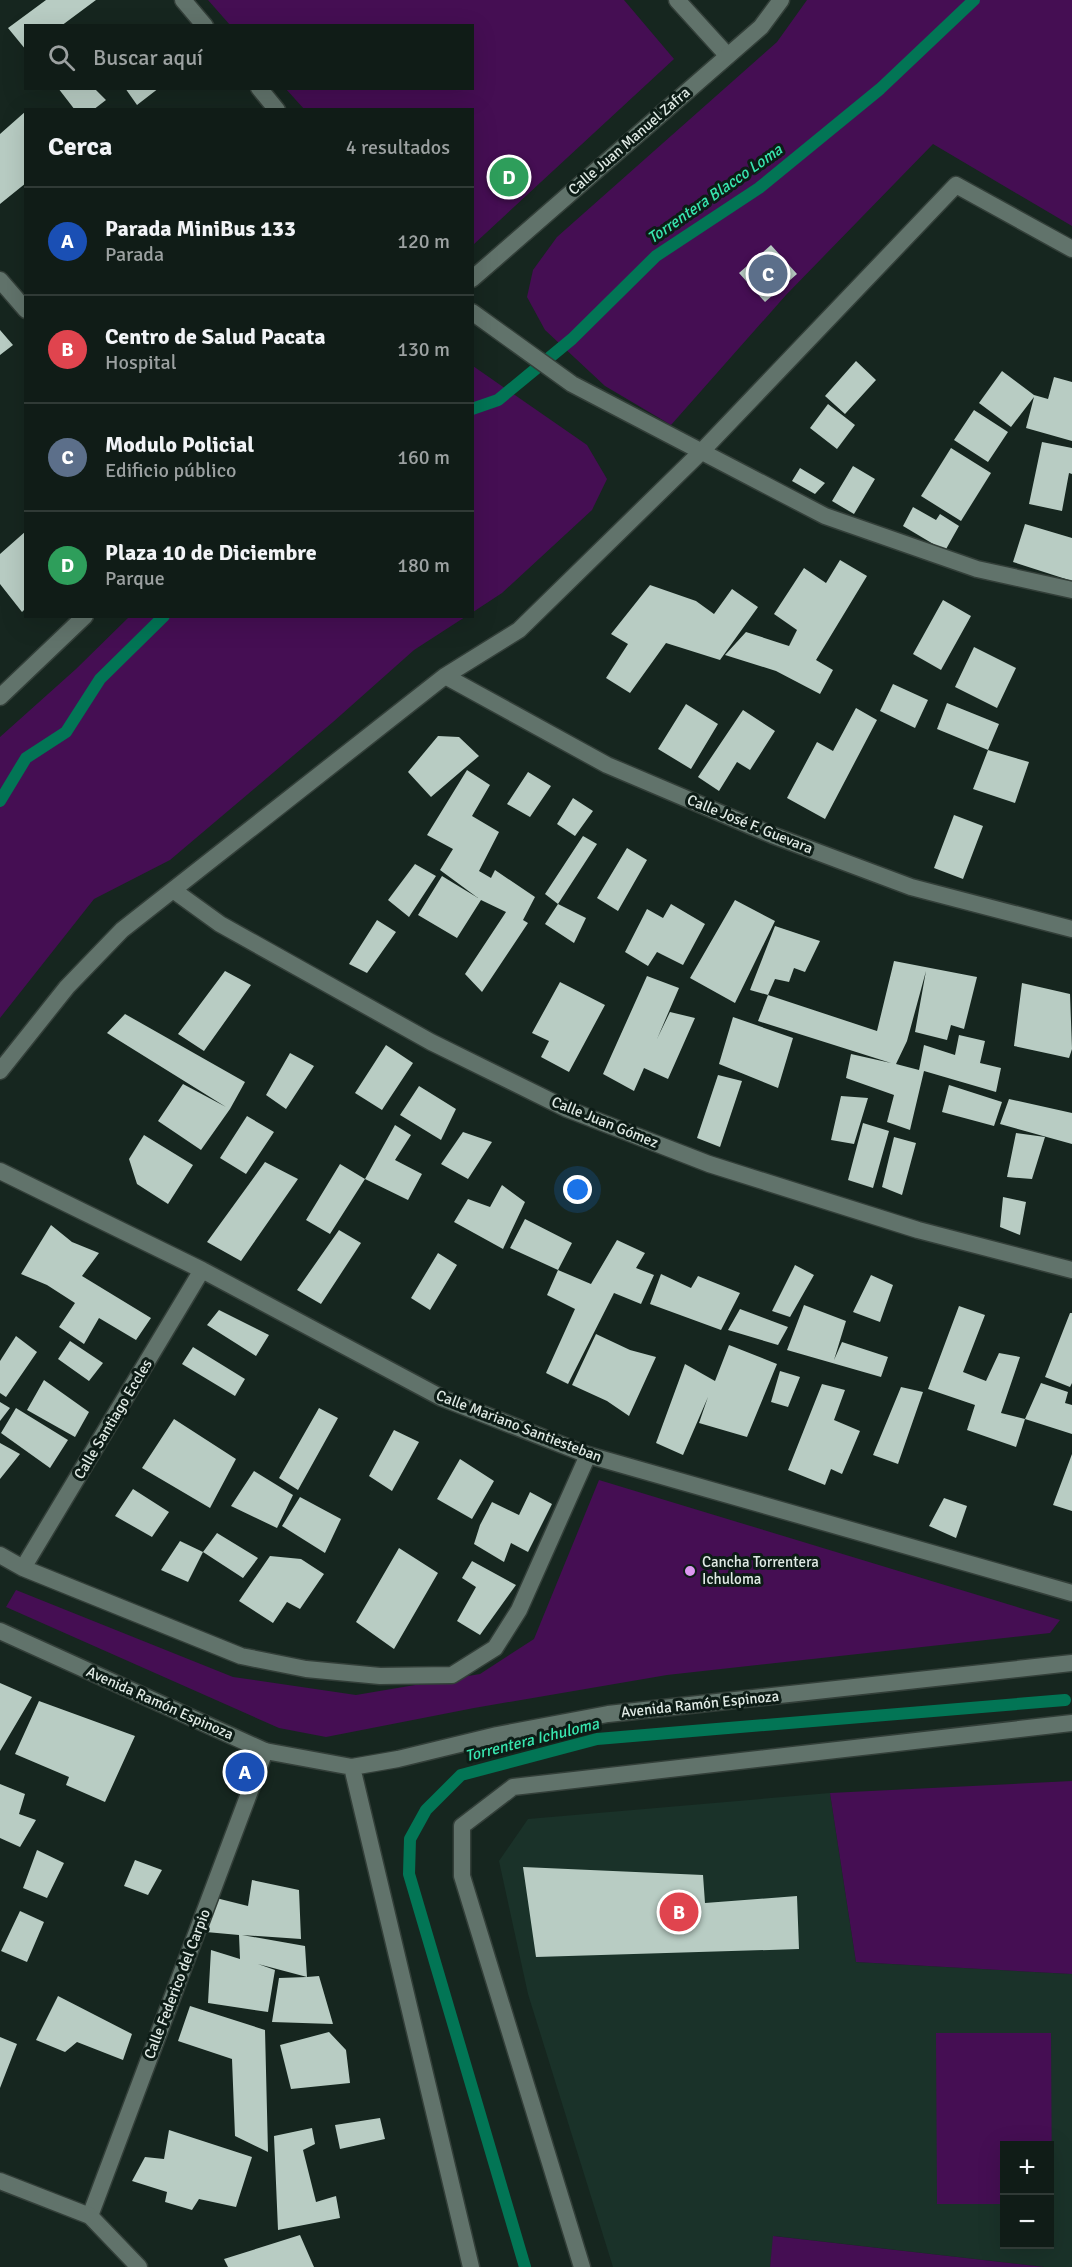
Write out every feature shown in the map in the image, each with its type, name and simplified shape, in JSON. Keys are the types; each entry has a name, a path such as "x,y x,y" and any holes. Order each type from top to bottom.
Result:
{"street":[{"path":"183,0 203,24"},
{"path":"677,0 727,55"},
{"name":"Calle Juan Manuel Zafra","path":"474,277 761,27 780,0"},
{"path":"261,90 275,108"},
{"path":"0,1071 67,987 122,930 445,676 519,630 702,451 956,185 1072,249"},
{"path":"0,280 24,308"},
{"path":"474,313 572,384 825,516 977,569 1072,590"},
{"path":"0,697 83,618"},
{"name":"Calle José F. Guevara","path":"445,676 607,765 772,835 912,887 1072,929"},
{"name":"Calle Juan Gómez","path":"173,890 220,924 411,1030 567,1109 731,1171 918,1230 1072,1270"},
{"name":"Calle Mariano Santiesteban","path":"0,1171 202,1270 442,1398 588,1455 1072,1593"},
{"name":"Calle Santiago Eccles","path":"23,1568 202,1270"},
{"path":"0,1555 23,1568 241,1656 306,1669 380,1676 453,1675 495,1648 519,1610 588,1455"},
{"name":"Avenida Ramón Espinoza","path":"0,1631 265,1751 352,1767 398,1760 497,1735 608,1714 1072,1663"},
{"path":"582,2267 462,1876 462,1826 513,1787 1072,1723"},
{"name":"Calle Federico del Carpio","path":"90,2216 265,1751"},
{"path":"352,1767 471,2267"},
{"path":"0,2181 90,2216 139,2267"}],"shaded area":[{"path":"208,0 624,0 674,59 474,244 474,108 303,108 287,90 474,90 474,24 229,24"},
{"path":"807,0 1072,0 1072,226 933,144 786,295 671,425 605,386 545,330 527,297 533,270 557,237 777,42"},
{"path":"474,367 587,445 607,479 592,510 502,593 474,611"},
{"path":"128,618 463,618 414,650 170,860 94,899 0,1018 0,737 76,669"},
{"path":"599,1480 1060,1620 1050,1633 667,1675 474,1708 326,1737 279,1728 6,1607 16,1590 233,1677 356,1695 480,1674 534,1639"},
{"path":"1072,1781 1072,1974 856,1962 830,1793"},
{"path":"830,1793 856,1962 1072,1974 1072,2267 1044,2267 774,2236 770,2267 613,2267 528,1994 499,1861 528,1819"},
{"path":"936,2033 1051,2033 1052,2141 1000,2141 1000,2204 937,2204"},
{"path":"773,2236 1044,2267 770,2267"}],"building":[{"path":"46,0 96,0 64,24 24,24 24,48 8,28"},
{"path":"60,90 96,90 106,100 96,108 73,108"},
{"path":"126,90 156,90 137,105"},
{"path":"24,113 24,185 0,204 0,134"},
{"path":"771,245 797,274 765,302 739,273"},
{"path":"0,330 13,345 0,355"},
{"path":"856,361 876,380 845,414 825,396"},
{"path":"1002,371 1034,395 1048,399 1054,377 1072,382 1072,441 1026,428 1034,397 1011,427 979,403"},
{"path":"828,404 855,425 837,449 810,428"},
{"path":"974,410 1008,432 988,462 954,440"},
{"path":"1042,442 1072,448 1072,474 1069,473 1062,511 1029,504"},
{"path":"951,448 991,473 961,521 921,496"},
{"path":"853,466 875,479 854,514 832,501"},
{"path":"800,468 825,483 815,494 792,481"},
{"path":"913,507 936,520 940,514 959,526 945,551 903,526"},
{"path":"1025,524 1072,538 1072,581 1013,562"},
{"path":"24,533 24,610 22,612 0,584 0,554"},
{"path":"840,560 867,576 816,660 833,670 820,694 776,671 725,655 746,632 789,646 797,630 774,614 804,568 826,583"},
{"path":"650,585 696,601 714,614 732,589 758,607 720,660 666,643 630,693 606,678 628,644 611,634"},
{"path":"943,600 971,616 941,670 913,654"},
{"path":"974,647 1016,668 997,708 955,687"},
{"path":"893,684 928,700 915,728 880,711"},
{"path":"947,703 999,724 988,750 937,729"},
{"path":"686,704 718,724 691,769 658,749"},
{"path":"856,708 877,720 825,819 787,798 817,742 833,751"},
{"path":"743,710 775,731 750,770 737,762 719,791 698,777"},
{"path":"438,736 459,737 479,756 431,797 408,772"},
{"path":"988,750 1029,762 1015,803 973,789"},
{"path":"467,770 490,785 472,816 499,832 479,871 491,878 495,870 535,897 523,920 528,923 482,992 465,974 506,912 481,900 457,938 418,915 442,876 478,898 440,870 453,849 427,835"},
{"path":"528,772 551,786 530,817 507,804"},
{"path":"573,798 593,811 575,836 557,824"},
{"path":"954,815 983,826 963,879 934,868"},
{"path":"583,836 597,844 558,904 545,894"},
{"path":"627,848 647,860 618,911 597,898"},
{"path":"415,864 436,876 409,917 388,900"},
{"path":"735,900 775,921 735,1003 690,978"},
{"path":"558,904 586,918 574,943 545,924"},
{"path":"671,904 705,924 683,965 657,952 648,966 625,952 647,909 663,918"},
{"path":"377,920 396,932 367,973 349,964"},
{"path":"775,926 820,941 805,972 794,968 789,982 775,979 768,995 750,990"},
{"path":"894,961 977,977 964,1029 951,1025 947,1040 915,1032 926,971 907,1041 896,1064 919,1070 924,1045 955,1055 959,1035 985,1041 980,1063 1001,1068 996,1092 924,1071 910,1130 887,1122 894,1095 846,1078 851,1054 891,1063 758,1021 768,995 877,1031"},
{"path":"225,971 251,985 204,1051 178,1034"},
{"path":"647,976 679,988 657,1039 670,1012 695,1018 668,1079 644,1068 634,1091 603,1074"},
{"path":"560,982 605,1005 569,1072 541,1057 549,1041 532,1033"},
{"path":"1022,983 1070,994 1072,1049 1069,1058 1014,1046"},
{"path":"125,1014 245,1082 230,1109 201,1150 158,1121 183,1084 226,1107 107,1033"},
{"path":"733,1017 793,1038 778,1088 719,1064"},
{"path":"386,1045 413,1063 382,1110 355,1093"},
{"path":"290,1053 314,1066 286,1109 266,1095"},
{"path":"718,1075 742,1081 720,1147 697,1138"},
{"path":"949,1085 1002,1102 994,1126 942,1112"},
{"path":"419,1086 456,1109 441,1140 400,1115"},
{"path":"841,1096 868,1098 854,1144 831,1140"},
{"path":"1009,1099 1072,1113 1072,1144 1000,1124"},
{"path":"247,1116 274,1132 246,1174 220,1158"},
{"path":"863,1123 889,1131 873,1188 848,1180"},
{"path":"395,1125 411,1135 395,1160 422,1174 408,1200 365,1179"},
{"path":"463,1132 492,1142 468,1179 441,1164"},
{"path":"1016,1133 1045,1137 1032,1179 1007,1177"},
{"path":"144,1135 193,1165 168,1204 137,1184 129,1159"},
{"path":"894,1137 916,1143 902,1195 882,1187"},
{"path":"265,1162 298,1179 241,1261 207,1242"},
{"path":"340,1164 365,1179 330,1234 306,1220"},
{"path":"502,1185 525,1202 503,1249 454,1222 468,1199 490,1207"},
{"path":"1003,1197 1026,1202 1020,1235 1000,1227"},
{"path":"525,1219 572,1243 558,1270 510,1248"},
{"path":"51,1225 72,1242 99,1253 82,1276 151,1318 136,1340 99,1318 84,1344 59,1327 75,1303 47,1285 21,1274"},
{"path":"339,1230 361,1243 321,1304 297,1290"},
{"path":"617,1240 645,1253 636,1268 654,1275 641,1304 614,1293 568,1384 546,1373 575,1309 547,1295 558,1270 591,1284"},
{"path":"438,1253 457,1265 430,1310 411,1298"},
{"path":"795,1265 814,1275 790,1317 772,1311"},
{"path":"661,1274 691,1288 698,1276 740,1293 721,1330 650,1304"},
{"path":"871,1275 893,1285 880,1322 853,1312"},
{"path":"804,1305 846,1321 834,1360 842,1342 888,1357 881,1377 787,1350"},
{"path":"959,1306 985,1315 963,1372 986,1381 999,1353 1020,1357 1001,1413 1025,1419 1016,1447 967,1430 975,1405 928,1389"},
{"path":"740,1309 788,1327 778,1345 728,1330"},
{"path":"219,1310 269,1335 256,1356 207,1325"},
{"path":"1070,1313 1072,1313 1072,1383 1070,1387 1045,1377"},
{"path":"596,1334 630,1350 656,1357 629,1416 607,1401 572,1385"},
{"path":"16,1336 37,1352 6,1397 0,1393 0,1361"},
{"path":"70,1341 103,1363 89,1381 58,1359"},
{"path":"729,1345 777,1364 747,1437 699,1423 708,1397 683,1455 656,1443 685,1364 715,1381"},
{"path":"193,1347 245,1379 235,1396 182,1364"},
{"path":"780,1371 800,1377 788,1407 771,1402"},
{"path":"44,1380 89,1412 75,1437 27,1410"},
{"path":"1041,1383 1068,1392 1065,1403 1072,1405 1072,1434 1025,1419"},
{"path":"822,1384 845,1390 834,1420 860,1431 842,1474 831,1469 825,1485 788,1470"},
{"path":"901,1387 923,1392 898,1464 873,1455"},
{"path":"0,1402 10,1408 0,1421"},
{"path":"16,1408 68,1440 50,1468 1,1433"},
{"path":"319,1408 338,1418 298,1490 279,1478"},
{"path":"174,1419 236,1459 210,1508 142,1468"},
{"path":"394,1430 419,1442 392,1491 369,1476"},
{"path":"0,1443 20,1454 0,1479"},
{"path":"1072,1454 1072,1511 1053,1505"},
{"path":"460,1459 494,1481 472,1519 437,1499"},
{"path":"254,1471 293,1495 277,1528 231,1506"},
{"path":"133,1489 169,1512 152,1537 115,1516"},
{"path":"530,1492 552,1504 528,1552 511,1543 504,1562 474,1544 480,1525 492,1502 519,1515"},
{"path":"300,1497 341,1519 325,1553 282,1526"},
{"path":"944,1498 967,1506 956,1538 929,1526"},
{"path":"217,1533 258,1558 243,1578 203,1552"},
{"path":"180,1541 203,1552 188,1582 161,1570"},
{"path":"399,1548 438,1573 394,1649 356,1622"},
{"path":"270,1556 301,1559 324,1574 300,1609 287,1602 273,1623 239,1601"},
{"path":"472,1561 516,1585 480,1635 457,1621 476,1587 462,1578"},
{"path":"0,1683 32,1697 0,1751"},
{"path":"39,1701 135,1736 105,1802 66,1785 69,1777 15,1754"},
{"path":"0,1784 25,1794 19,1814 36,1820 20,1847 0,1838"},
{"path":"37,1850 64,1863 47,1898 23,1888"},
{"path":"135,1860 162,1870 148,1895 124,1886"},
{"path":"523,1867 703,1875 705,1903 797,1896 799,1949 536,1957"},
{"path":"252,1880 299,1890 301,1939 242,1935 305,1946 307,1977 258,1964 275,1970 268,2012 208,2003 211,1950 240,1959 239,1935 206,1932 216,1898 248,1906"},
{"path":"20,1911 44,1922 27,1962 1,1951"},
{"path":"319,1976 333,2024 272,2022 279,1978"},
{"path":"58,1996 132,2034 123,2060 77,2042 65,2052 36,2040"},
{"path":"190,2006 265,2030 268,2152 235,2136 232,2059 178,2041"},
{"path":"329,2032 346,2050 350,2083 291,2089 280,2045"},
{"path":"0,2037 17,2044 0,2088"},
{"path":"380,2118 385,2139 340,2149 335,2125"},
{"path":"312,2128 315,2144 303,2150 316,2202 336,2196 340,2218 278,2230 274,2136"},
{"path":"169,2130 252,2157 236,2207 199,2199 192,2210 165,2202 167,2192 132,2181 145,2157 164,2159"},
{"path":"300,2235 314,2267 228,2267 224,2259"}],"waterway":[{"name":"Torrentera Blacco Loma","path":"474,408 498,400 572,339 656,256 759,188 880,89 974,0"},
{"name":"Torrentera Blacco Loma","path":"0,801 26,758 66,732 100,679 162,618"},
{"name":"Torrentera Ichuloma","path":"525,2267 409,1874 410,1839 426,1810 461,1775 597,1739 1065,1700"}],"place":[{"name":"Plaza 10 de Diciembre","path":"509,177"},
{"name":"Modulo Policial","path":"768,274"},
{"name":"Cancha Torrentera Ichuloma","path":"690,1571"},
{"name":"Parada MiniBus 133","path":"245,1772"},
{"name":"Centro de Salud Pacata","path":"679,1912"}]}
